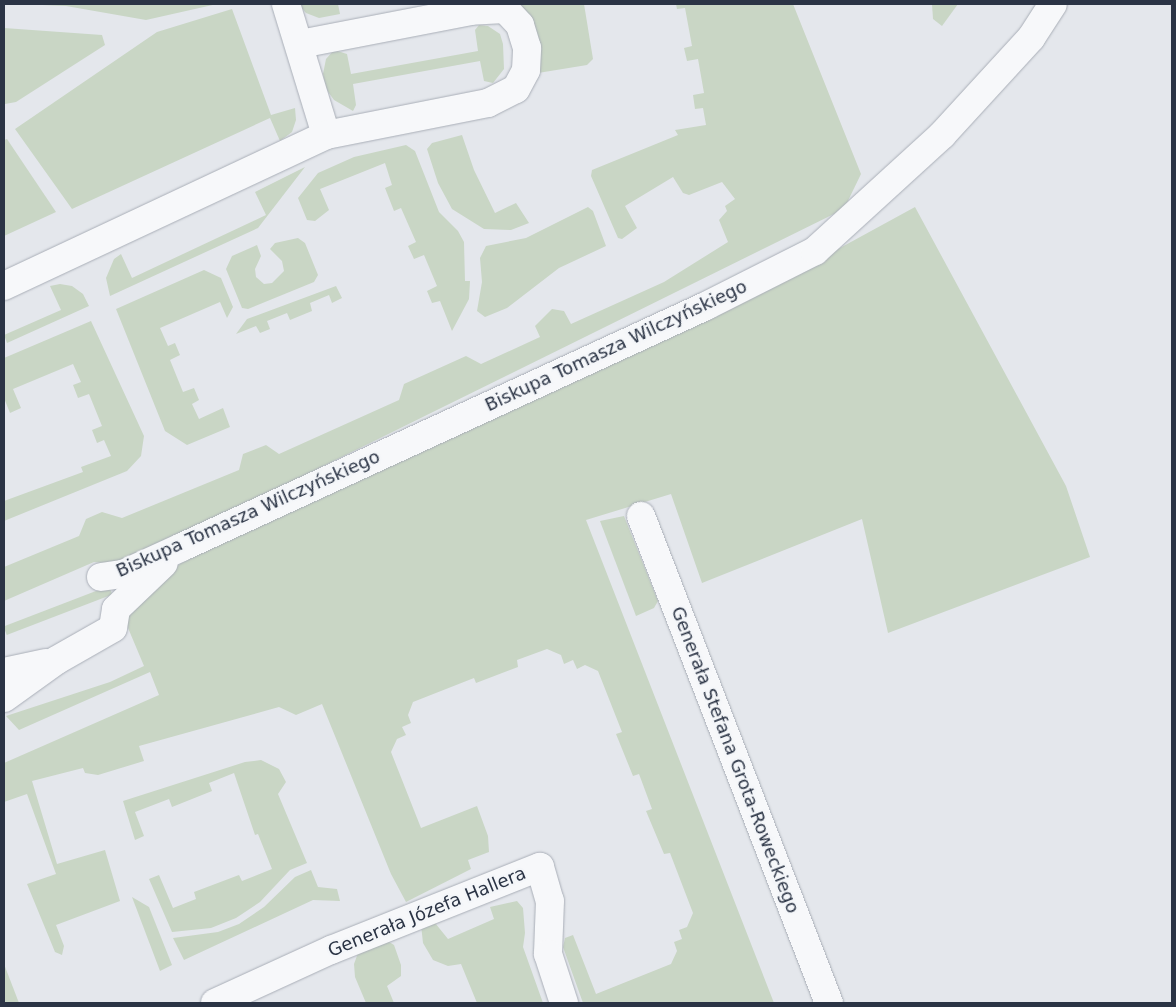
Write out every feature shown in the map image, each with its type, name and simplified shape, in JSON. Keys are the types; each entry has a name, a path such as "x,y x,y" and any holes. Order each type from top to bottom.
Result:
{"street":[{"path":"286,4 300,44 326,135"},
{"name":"Biskupa Tomasza Wilczyńskiego","path":"101,577 123,574 706,306 815,251 942,136 1031,38 1053,4"},
{"path":"4,286 326,135 488,103 516,89 526,70 527,48 520,25 505,9 472,11 300,44"},
{"name":"Generała Stefana Grota-Roweckiego","path":"641,516 829,1003"},
{"path":"4,698 57,660 113,628 116,609 182,547"},
{"path":"4,672 57,660"},
{"name":"Generała Józefa Hallera","path":"215,1003 330,950 540,867 550,901 548,954 564,1003"}],"green space":[{"path":"18,4 217,4 146,20 66,6"},
{"path":"298,4 338,4 340,14 319,18 306,13"},
{"path":"517,4 584,4 593,59 587,65 538,73"},
{"path":"676,4 793,4 861,174 844,209 123,565 94,562 4,601 4,567 79,536 86,519 102,512 122,518 239,470 243,454 266,445 279,454 399,400 404,384 466,356 481,364 540,337 535,326 552,309 564,311 571,324 664,282 728,242 719,220 727,211 725,206 735,199 722,182 689,195 683,193 673,177 625,206 637,228 622,239 618,238 591,176 592,170 678,135 675,130 706,125 703,108 695,109 693,95 704,93 698,59 687,61 684,48 692,46 685,8 677,9"},
{"path":"932,4 958,4 942,26 933,19"},
{"path":"232,9 271,115 295,108 296,120 292,132 280,141 270,118 72,209 15,129 157,32"},
{"path":"479,25 488,26 500,34 503,44 504,69 493,83 484,81 480,61 353,84 356,105 353,111 334,100 326,89 323,74 326,59 334,50 347,54 351,74 478,51 475,30"},
{"path":"4,28 102,35 105,45 16,102 5,104"},
{"path":"462,135 474,170 495,213 516,203 529,223 511,230 484,229 452,209 438,183 427,149 432,143"},
{"path":"7,139 56,212 4,236 4,140"},
{"path":"406,145 415,151 439,212 458,231 464,242 465,281 470,281 469,299 452,331 440,301 432,303 427,291 437,286 424,255 414,259 408,246 416,242 401,208 394,211 385,188 392,185 385,163 320,189 329,210 315,221 307,220 298,198 318,173 354,157"},
{"path":"305,167 258,228 110,296 106,278 114,259 121,254 132,278 266,215 255,192"},
{"path":"588,207 593,211 606,246 559,268 507,308 485,317 477,311 482,282 480,258 486,246 526,238"},
{"path":"915,207 1066,486 1090,557 888,633 862,519 702,583 671,494 586,520 774,1003 583,1003 563,947 565,938 573,935 596,994 671,964 677,951 674,942 682,939 679,930 687,927 693,913 670,853 664,854 646,811 652,809 639,774 633,776 616,734 622,732 598,671 585,665 577,669 573,660 564,664 561,655 547,649 517,660 518,667 476,683 474,678 413,702 408,715 411,723 402,727 406,735 397,739 391,752 421,828 477,806 488,836 489,852 468,860 471,869 406,902 391,874 322,704 296,715 279,707 139,746 144,761 98,775 85,773 83,768 32,781 57,864 105,850 120,901 56,925 64,946 62,955 55,952 27,884 56,874 27,794 4,802 4,763 159,695 150,672 19,730 6,716 110,682 144,666 123,616 196,549 807,266"},
{"path":"298,238 305,243 318,275 314,282 248,309 242,308 226,269 232,256 257,245 261,256 255,269 256,277 264,284 272,283 284,271 282,261 270,249 275,243"},
{"path":"204,270 221,278 233,307 227,318 220,302 160,328 168,346 175,343 180,355 170,360 183,392 194,388 199,400 192,404 199,419 223,408 230,427 187,445 165,431 116,309"},
{"path":"60,284 72,286 83,294 89,306 7,343 4,335 61,310 50,286"},
{"path":"336,286 342,298 332,303 329,295 310,303 312,311 290,320 287,313 267,321 270,329 260,333 256,326 236,334 247,319"},
{"path":"91,321 144,436 141,456 127,471 4,521 4,501 83,472 81,467 111,456 104,440 97,443 92,430 102,426 89,394 78,398 73,385 81,382 73,364 13,389 21,408 10,413 4,398 4,358"},
{"path":"624,516 658,601 654,608 636,616 600,521"},
{"path":"109,586 112,594 7,635 4,626"},
{"path":"261,760 279,769 286,782 278,794 307,863 290,870 260,902 236,918 211,928 172,932 149,879 159,875 173,908 196,899 194,892 239,875 242,881 272,869 258,834 255,835 234,773 209,783 212,791 172,807 169,799 135,812 144,836 135,840 123,801 245,762"},
{"path":"311,870 318,887 337,889 340,901 313,900 184,960 173,938 218,932 239,924 264,907 295,877"},
{"path":"132,897 149,907 172,965 160,971"},
{"path":"517,901 523,908 525,933 523,947 543,1003 477,1003 461,964 448,966 433,960 423,943 421,925 431,918 448,939 494,919 490,907"},
{"path":"386,940 394,945 401,965 401,976 387,986 394,1003 366,1003 355,977 354,964 358,953"},
{"path":"4,964 19,1003 4,1003"}]}
